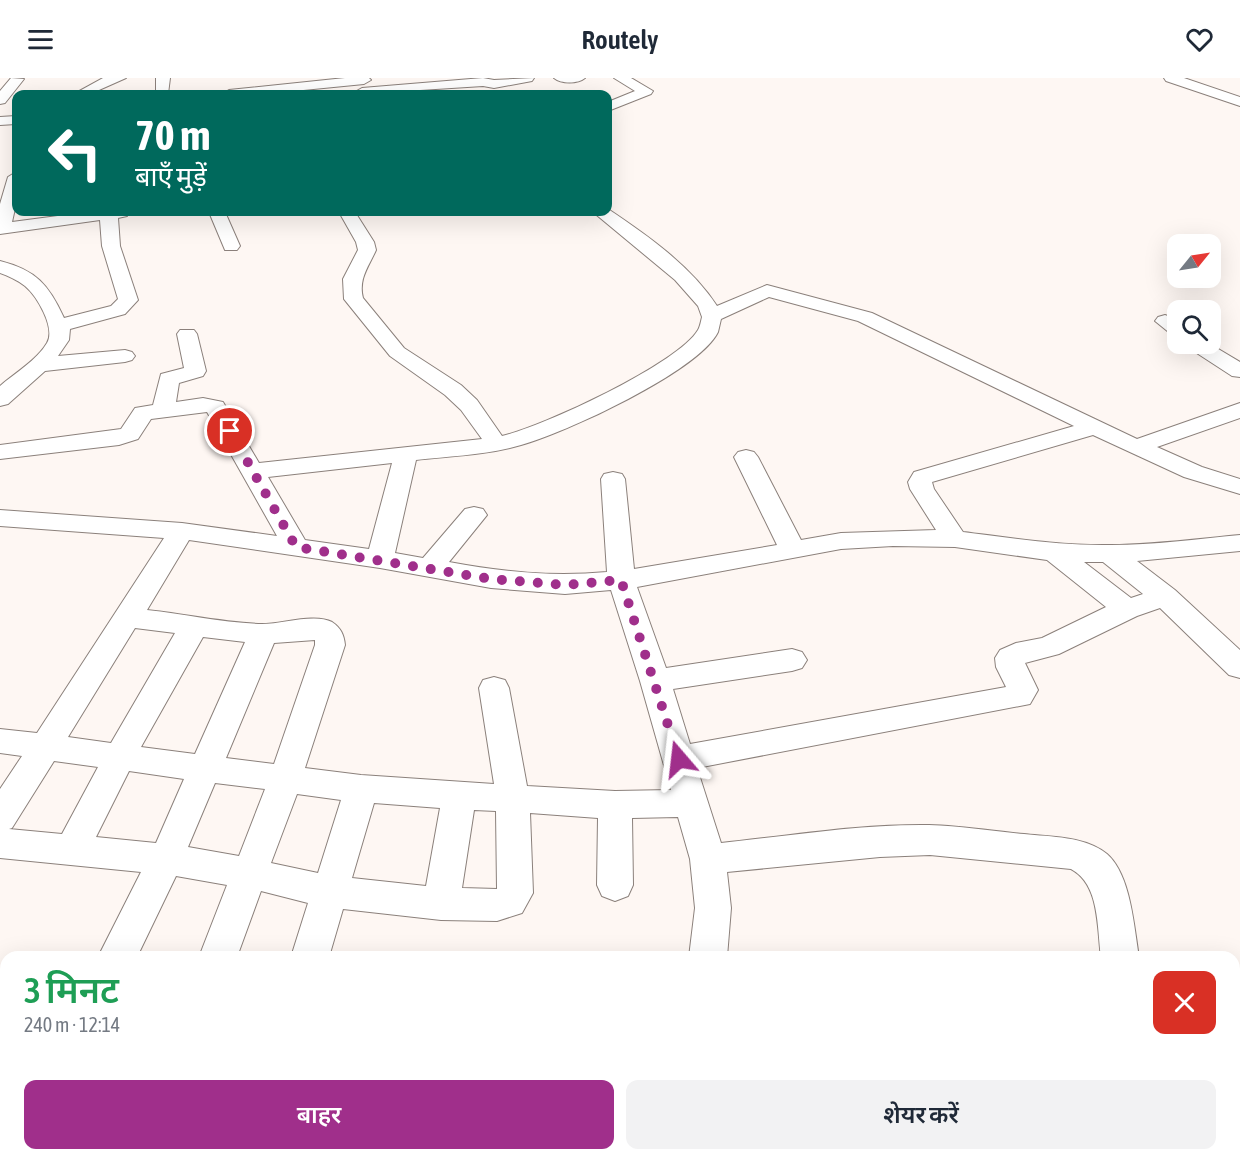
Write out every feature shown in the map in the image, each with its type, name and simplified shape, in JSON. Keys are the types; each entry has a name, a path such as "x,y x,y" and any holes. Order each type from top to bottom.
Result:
{"street":[{"path":"89,90 109,80 119,78"},
{"path":"307,90 362,86 453,90 483,82 494,84 527,78"},
{"path":"561,78 578,78"},
{"path":"612,105 646,91 621,78"},
{"path":"1171,78 1240,102"},
{"path":"0,99 17,79"},
{"path":"12,180 1,229 87,216"},
{"path":"58,326 118,310 128,300 126,286 111,254 108,222 111,216"},
{"path":"219,216 231,246"},
{"path":"349,216 365,242 367,250 351,281 350,290 354,299 397,352 453,390 469,405 496,443"},
{"path":"253,471 496,443 528,436 632,389 664,370 702,341 711,328 712,316 695,291 678,274 630,232 607,216"},
{"path":"0,267 39,286 58,326 61,340 55,350 2,394"},
{"path":"0,287 27,279"},
{"path":"712,316 767,291 865,317 1136,447 1193,472 1240,487"},
{"path":"163,409 169,379 195,371 187,334"},
{"path":"1212,354 1240,371"},
{"path":"37,365 125,356"},
{"path":"0,452 126,436 143,413 203,405 215,406 296,547"},
{"path":"1136,447 1240,410"},
{"path":"955,538 922,489 920,482 923,477 1095,427"},
{"path":"380,559 406,454"},
{"path":"746,457 792,549"},
{"path":"612,479 621,580 655,681 708,859 713,908 709,951"},
{"path":"429,569 474,515"},
{"path":"0,518 182,531 380,559 491,579 565,585 682,571 841,541 955,538 1054,552 1110,554 1158,552 1240,543"},
{"path":"0,818 182,531"},
{"path":"1054,552 1128,609"},
{"path":"1110,554 1165,597 1240,667"},
{"path":"679,759 1019,696 1023,690 1011,667 1010,658 1016,654 1049,647 1128,609 1165,597"},
{"path":"126,617 263,634 321,629 330,636 330,645 285,780 220,951"},
{"path":"72,850 120,756 194,626"},
{"path":"120,951 166,859 263,634"},
{"path":"655,681 792,660"},
{"path":"0,843 166,859 249,873 331,892 441,904 497,905 509,901 515,893 513,800 494,688"},
{"path":"0,741 361,789 615,805 692,803"},
{"path":"312,951 361,789"},
{"path":"441,904 459,796"},
{"path":"615,805 615,885"},
{"path":"708,859 880,842 930,840 1072,854 1087,859 1099,870 1106,884 1119,951"}],"route":[{"path":"230,431 296,547 491,579 565,585 621,580 679,759"}]}
